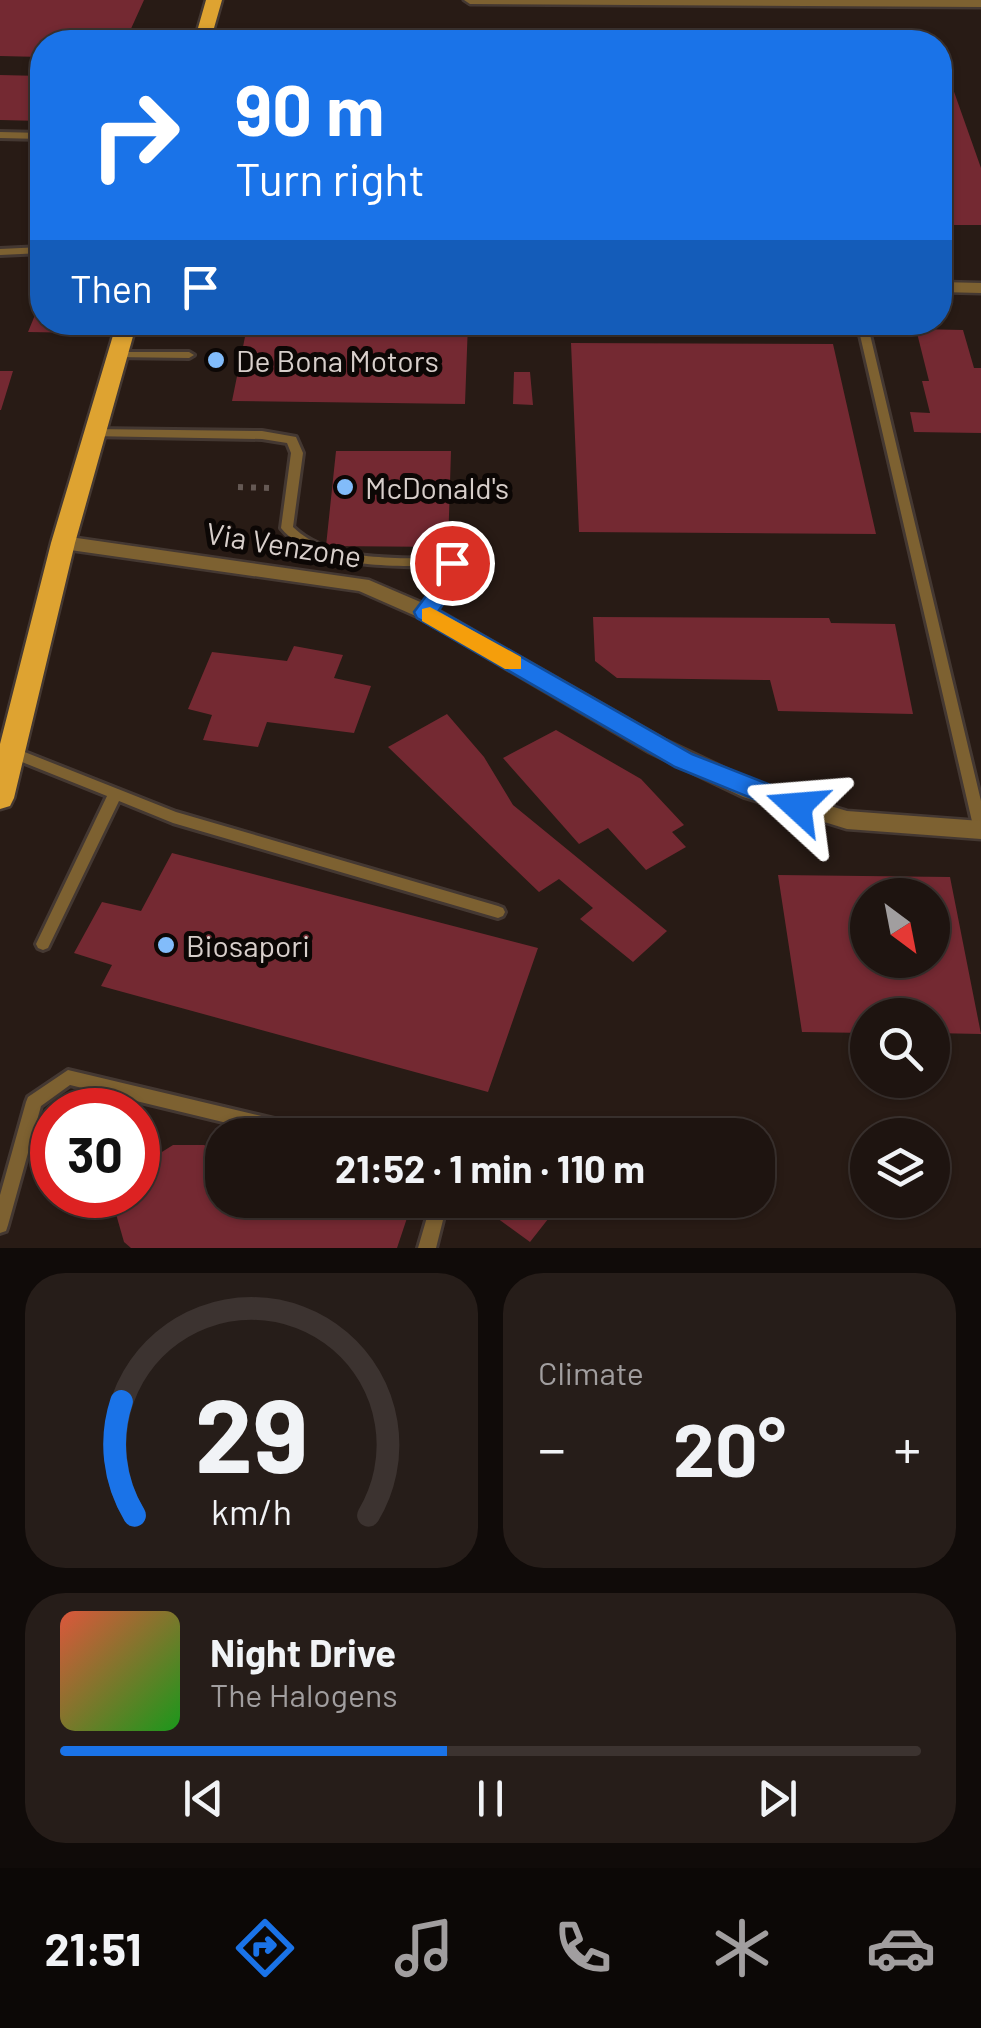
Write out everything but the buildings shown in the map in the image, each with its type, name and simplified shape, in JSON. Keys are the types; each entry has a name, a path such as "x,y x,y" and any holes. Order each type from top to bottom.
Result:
{"main road":[{"path":"205,30 214,0"},
{"path":"0,798 93,433 124,335"}],"street":[{"path":"470,0 981,3"},
{"path":"952,287 981,288"},
{"name":"Via Venzone","path":"64,543 343,580 425,612 656,746 751,790 847,820 981,830"}],"lane":[{"path":"0,135 30,136"},
{"path":"0,252 30,251"},
{"name":"Via Venzone","path":"865,335 981,830"},
{"path":"118,356 190,354"},
{"path":"93,433 262,435 292,440 298,453 287,528 294,539 341,556 452,563 453,576 425,612"},
{"path":"12,752 173,817 498,912"},
{"path":"43,944 114,794"},
{"path":"0,1225 34,1102 68,1077 238,1118"},
{"path":"427,1248 435,1218"}],"slow traffic":[{"path":"430,615 513,663"}],"place":[{"name":"De Bona Motors","path":"216,360"},
{"name":"McDonald's","path":"345,487"},
{"name":"Biosapori","path":"166,945"}],"route":[{"path":"452,563 453,576 425,612 656,746 711,774 797,806"}]}
